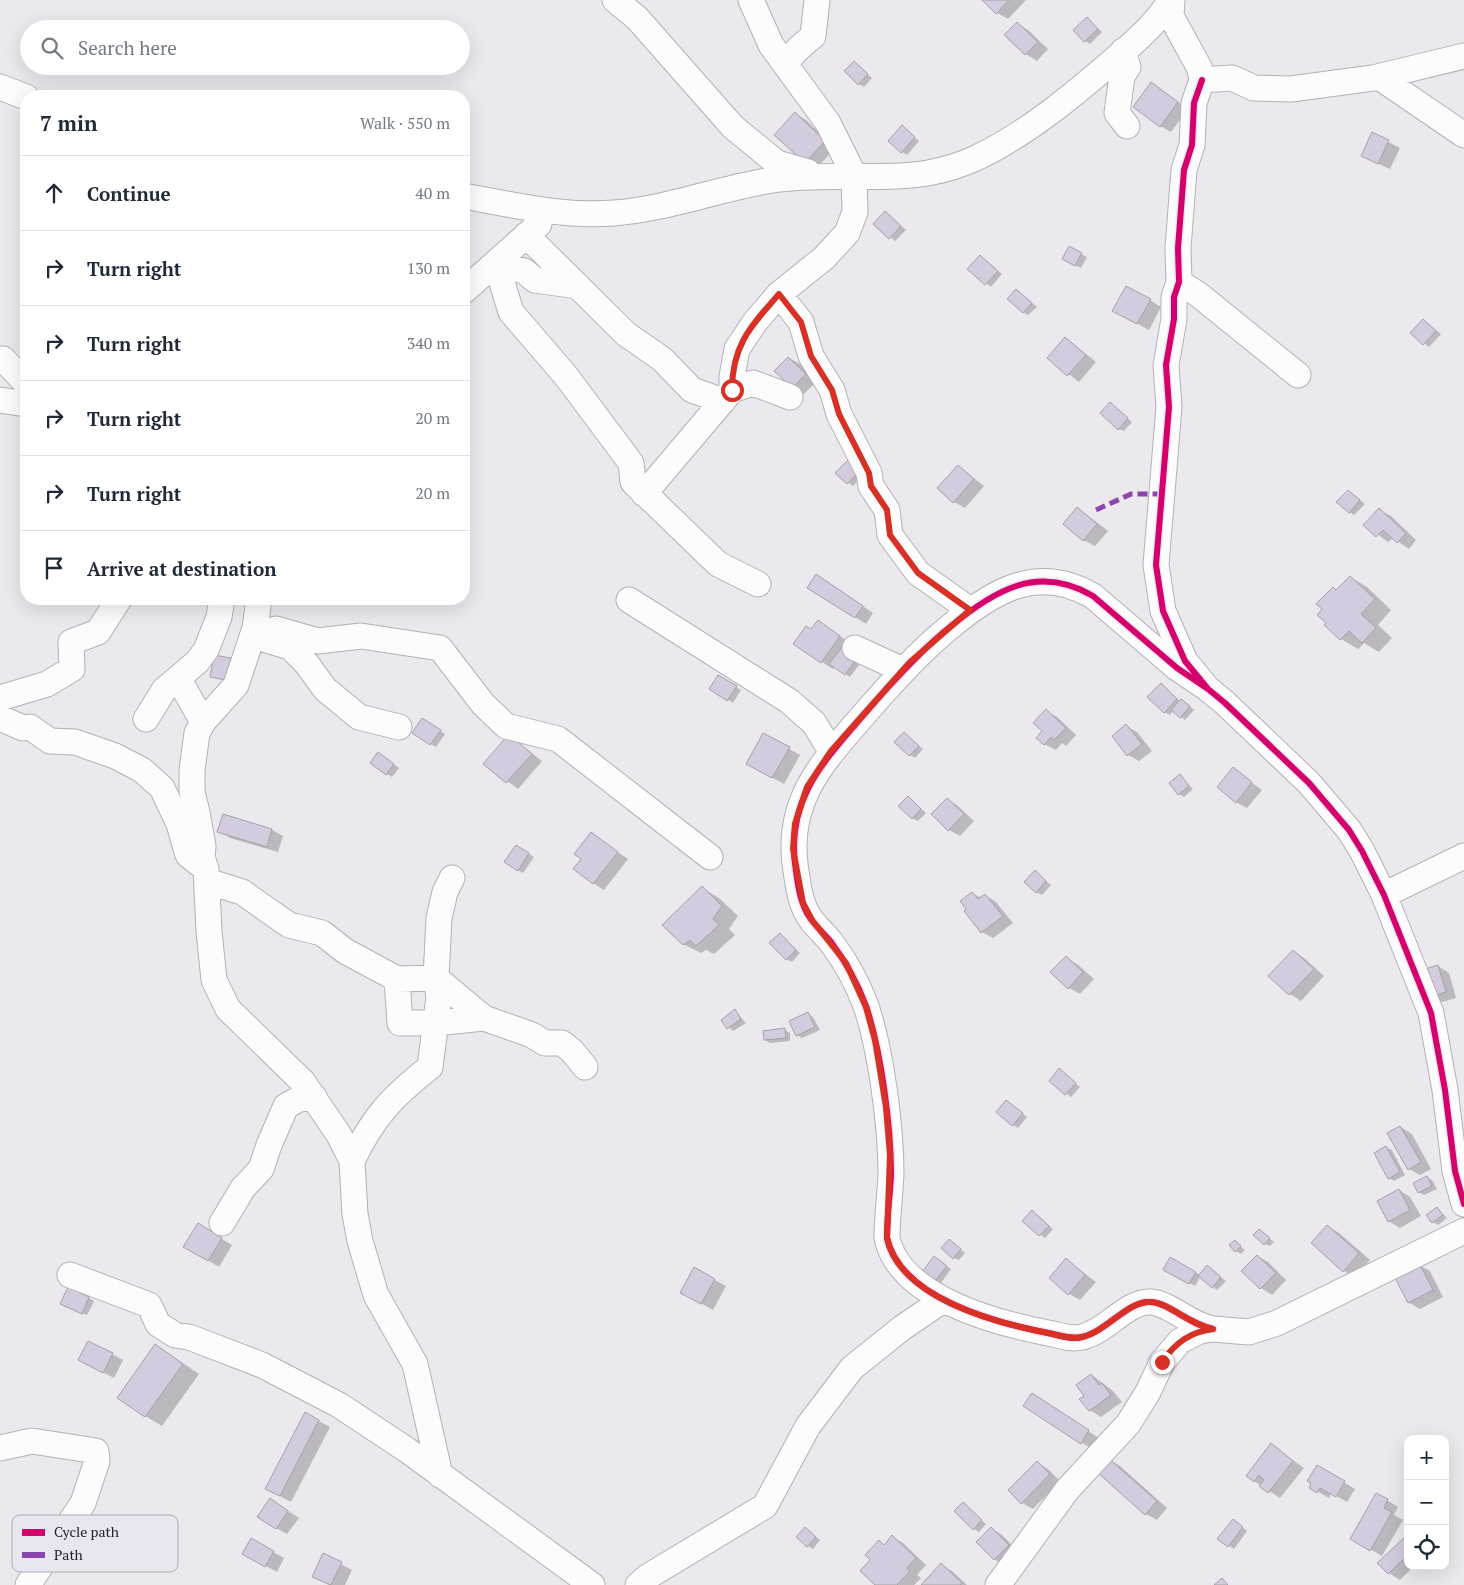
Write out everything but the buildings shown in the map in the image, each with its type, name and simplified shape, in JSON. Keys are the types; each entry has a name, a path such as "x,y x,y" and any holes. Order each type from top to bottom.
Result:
{"street":[{"path":"615,0 637,18 733,127 777,164 817,175"},
{"path":"728,396 737,349 755,322 779,294 824,258 847,233 855,212 854,175 828,123 772,45 751,0"},
{"path":"785,63 813,36 817,0"},
{"path":"470,197 553,211 615,213 764,182 817,175 928,173 954,166 977,158 1023,131 1067,99 1159,19 1171,0"},
{"path":"1171,0 1171,16 1200,69 1202,80 1194,103 1192,145 1184,170 1178,248 1179,282 1174,297 1174,319 1166,366 1169,407 1156,566 1162,611 1184,661 1208,689 1285,759 1332,808 1362,851 1384,895 1431,1013 1445,1090 1455,1171 1464,1204"},
{"path":"1123,51 1128,67 1122,76 1117,113 1127,126"},
{"path":"1202,80 1232,78 1254,88 1291,89 1378,77 1464,56"},
{"path":"1378,77 1464,135"},
{"path":"0,87 20,95"},
{"path":"470,280 496,263 553,211"},
{"path":"526,235 626,334 662,359 692,390 728,396"},
{"path":"496,263 524,271 535,280 578,286"},
{"path":"496,263 512,312 566,376 631,463 633,482 718,564 758,584"},
{"path":"1179,282 1199,295 1298,375"},
{"path":"779,294 801,322 811,356 832,390 839,414 869,473 871,486 887,510 890,535 918,573 970,610"},
{"path":"4,359 20,376"},
{"path":"644,494 728,396 753,383 790,397"},
{"path":"0,400 20,403"},
{"path":"1208,689 1177,668 1093,596 1078,587 1044,580 1024,583 999,592 970,610 904,670 831,751 807,787 795,824 793,849 799,892 806,911 846,963 856,981 875,1040 886,1107 890,1155 887,1232 889,1250 909,1274 943,1300 1006,1324 1074,1338 1096,1332 1135,1306 1152,1302 1201,1327 1242,1332 1277,1323 1464,1231"},
{"path":"629,600 789,701 814,723 831,751"},
{"path":"0,698 47,684 72,669 71,642 98,632 115,605"},
{"path":"146,719 164,690 198,662 206,650 219,618 221,605"},
{"path":"258,605 253,636 236,685 202,722 197,733 194,749 192,792 203,846 202,857 207,875 209,931 214,980 228,1009 289,1067 351,1146 355,1214 360,1241 376,1295 415,1364 440,1475"},
{"path":"253,636 276,629 318,642 361,636 440,648 483,704 506,726 558,740 710,857"},
{"path":"253,636 290,647 308,664 325,689 359,717 399,727"},
{"path":"855,648 904,670"},
{"path":"178,678 202,722"},
{"path":"0,718 23,728 30,727 50,741 75,742 115,756 142,770 162,788 179,824 188,855 207,875 242,892 289,925 322,934 345,951 397,979 436,978 484,1018 532,1035 545,1043 562,1043 572,1051 585,1067"},
{"path":"1384,895 1464,856"},
{"path":"351,1146 404,1088 430,1067 439,997 436,978 439,918 445,892 452,878"},
{"path":"397,979 400,1023 436,1023 484,1018"},
{"path":"222,1223 244,1188 261,1169 286,1106 299,1098 314,1097"},
{"path":"70,1275 149,1305 158,1324 174,1335 189,1337 262,1366 315,1391 392,1441 592,1585"},
{"path":"638,1585 648,1577 765,1506 808,1426 847,1374 884,1341 943,1300"},
{"path":"998,1585 1067,1490 1128,1424 1172,1349 1190,1335 1213,1329"},
{"path":"0,1448 32,1441 96,1451 96,1461 83,1503 75,1515"},
{"path":"28,1585 37,1572"}],"marked path":[{"path":"1096,510 1131,494 1161,494"}],"cycle path":[{"path":"1202,80 1194,103 1192,145 1184,170 1178,248 1179,282 1174,297 1174,319 1166,365 1169,407 1156,565 1163,611 1185,661 1208,689 1309,783 1349,830 1362,851 1384,895 1431,1013 1445,1090 1455,1171 1464,1204"},
{"path":"1208,689 1177,668 1093,596 1073,587 1054,582 1036,582 1001,592 967,613 918,656 836,747 822,765 802,802 796,823 794,846 798,886 807,914 842,957 863,997 871,1024 881,1066 891,1155 887,1238 896,1259 910,1277 930,1292 978,1314 1027,1329 1065,1337 1078,1338 1091,1334 1134,1306 1151,1302 1165,1306 1204,1327 1213,1329"}],"route":[{"path":"732,390 732,377 737,349 755,322 779,294 801,322 811,356 832,390 839,414 869,473 871,486 887,510 890,535 918,573 970,610 910,662 831,751 807,787 801,800 795,824 794,863 803,903 812,920 846,963 856,981 866,1007 875,1040 886,1107 890,1155 891,1174 887,1225 889,1250 898,1262 933,1295 988,1318 1028,1330 1074,1338 1082,1337 1101,1329 1125,1312 1144,1302 1160,1304 1188,1321 1201,1327 1213,1329 1200,1331 1180,1341 1162,1362"}]}
